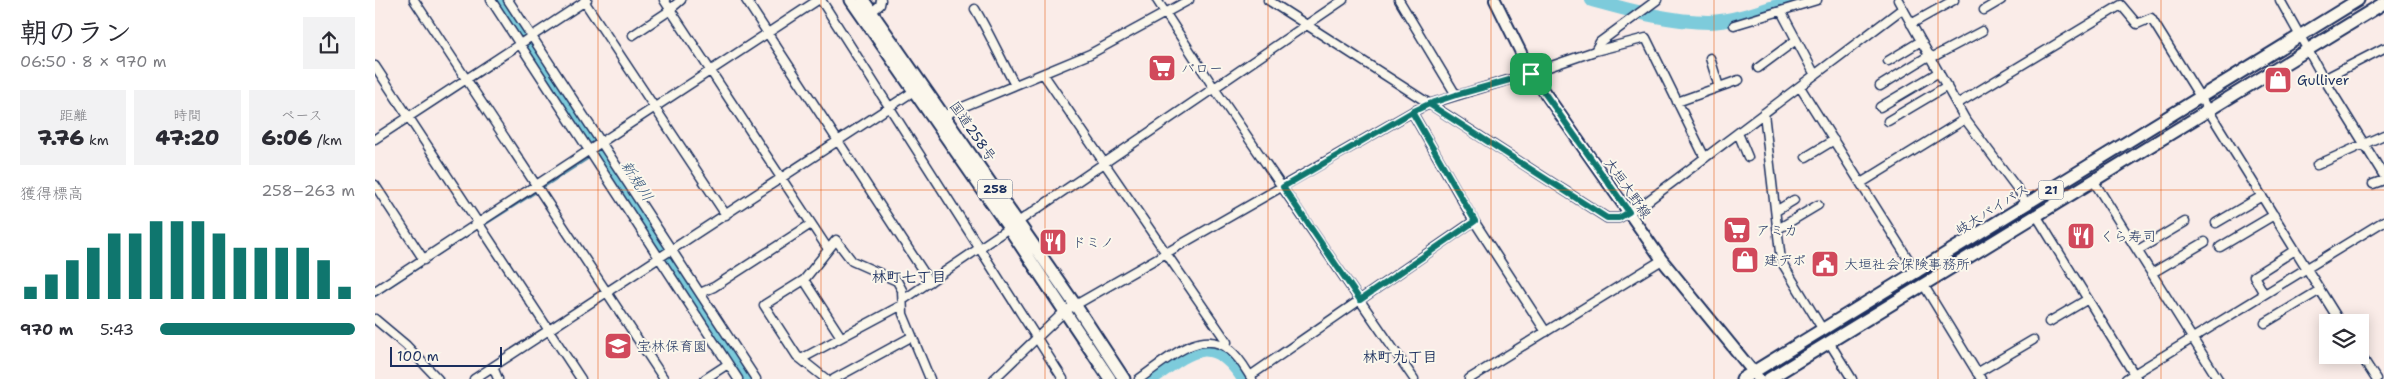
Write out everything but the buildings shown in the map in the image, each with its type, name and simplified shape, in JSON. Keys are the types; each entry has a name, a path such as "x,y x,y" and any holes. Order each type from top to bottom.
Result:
{"highway":[{"name":"国道258号","path":"851,0 868,15 945,116 1070,309 1110,379"},
{"name":"国道258号","path":"863,0 868,15 914,91 1014,225"},
{"name":"岐大バイパス","path":"1742,379 1756,376 1823,330 2358,0"},
{"name":"岐大バイパス","path":"1769,379 2384,2"},
{"name":"国道258号","path":"1070,309 1124,379"}],"main road":[{"name":"大垣大野線","path":"1495,0 1531,74 1662,260 1756,376"}],"street":[{"path":"414,0 664,379"},
{"path":"491,0 739,379"},
{"path":"508,0 757,379"},
{"path":"664,0 828,249"},
{"path":"633,35 681,0"},
{"path":"746,0 930,282"},
{"path":"375,292 591,153 601,143 820,0 891,106 1063,379"},
{"path":"868,15 879,5 881,0"},
{"path":"1157,0 1164,14 1214,88 1414,379"},
{"path":"945,116 1090,54 1189,0"},
{"path":"1268,0 1607,218 1619,218 1645,203 1902,9"},
{"path":"801,359 902,302 1343,0"},
{"path":"1399,0 1456,95"},
{"path":"1595,51 1601,42 1657,0"},
{"path":"1734,25 1817,0"},
{"path":"1898,0 1965,120 2019,191 2027,205"},
{"path":"1911,24 1953,0"},
{"path":"1983,0 1986,9 2001,0"},
{"path":"2280,0 2383,175 2373,184"},
{"path":"375,139 586,1 654,109 726,215"},
{"path":"1957,104 2121,5 2137,24 2151,18 2336,314"},
{"path":"975,9 991,35 1001,62 1015,85"},
{"path":"1781,11 1815,75"},
{"path":"1880,86 1981,31"},
{"path":"994,379 1037,337 1070,309 1412,112 1456,95 1531,74 1595,51 1646,38 1705,158"},
{"path":"1758,68 1797,40"},
{"path":"1888,61 1921,41"},
{"path":"2325,79 2384,48"},
{"path":"1710,58 1719,87"},
{"path":"375,66 581,379"},
{"path":"1880,107 1939,72"},
{"path":"1044,75 1227,342 1226,346"},
{"path":"1677,102 1739,80"},
{"path":"1800,86 1917,273"},
{"path":"1888,121 1947,86"},
{"path":"475,379 914,91"},
{"path":"1412,112 1475,221 1546,332"},
{"path":"1765,114 1784,268 1823,330"},
{"path":"1861,183 1965,120"},
{"path":"1738,133 1748,157"},
{"path":"2317,165 2384,134"},
{"path":"1807,157 1834,140"},
{"path":"2093,180 2217,379"},
{"path":"375,185 424,260"},
{"path":"2217,223 2262,196"},
{"path":"1776,211 1794,200"},
{"path":"1778,229 1818,205"},
{"path":"2036,215 2136,376"},
{"path":"2220,247 2274,215"},
{"path":"1139,379 1181,350 1196,343 1210,342 1226,346 1233,352 1251,378 1475,221"},
{"path":"2126,379 2136,376 2264,294 2384,221"},
{"path":"2138,250 2185,222"},
{"path":"700,293 714,287 811,224"},
{"path":"826,379 801,359 764,304 803,280 836,240 852,261 892,278 902,290 902,302 911,337 925,364 929,378"},
{"path":"2152,273 2205,242"},
{"path":"2264,294 2254,276 2295,250"},
{"path":"1469,379 1662,260"},
{"path":"803,280 841,336"},
{"path":"1923,284 1979,376 2033,340"},
{"path":"2265,323 2320,290"},
{"path":"2049,322 2088,299"},
{"path":"375,319 406,345 438,379"},
{"path":"834,379 911,337"},
{"path":"1829,342 1852,379"},
{"path":"705,379 729,364"},
{"path":"2366,364 2376,379"},
{"path":"493,367 498,379"}],"waterway":[{"name":"新規川","path":"499,0 562,91 569,107 747,379"},
{"path":"1592,0 1665,18 1709,22 1741,17 1795,0"},
{"path":"542,188 598,152"},
{"path":"484,225 536,192"},
{"path":"431,259 477,229"},
{"path":"375,296 421,266"},
{"name":"新規川","path":"1151,379 1177,360 1200,350 1210,350 1221,354 1244,379"}],"place":[{"name":"バロー","path":"1162,68"},
{"name":"Gulliver","path":"2278,80"},
{"name":"アミカ","path":"1737,230"},
{"name":"くら寿司","path":"2081,236"},
{"name":"ドミノ","path":"1053,242"},
{"name":"建デポ","path":"1745,260"},
{"name":"大垣社会保険事務所","path":"1825,264"},
{"name":"宝林保育園","path":"618,346"}],"district":[{"name":"林町七丁目","path":"909,277"},
{"name":"林町九丁目","path":"1400,357"}],"route":[{"path":"1531,74 1480,87 1429,104 1412,112 1283,187 1360,300 1475,221 1437,159 1412,112 1429,104 1607,218 1619,218 1629,212 1531,74"}]}
